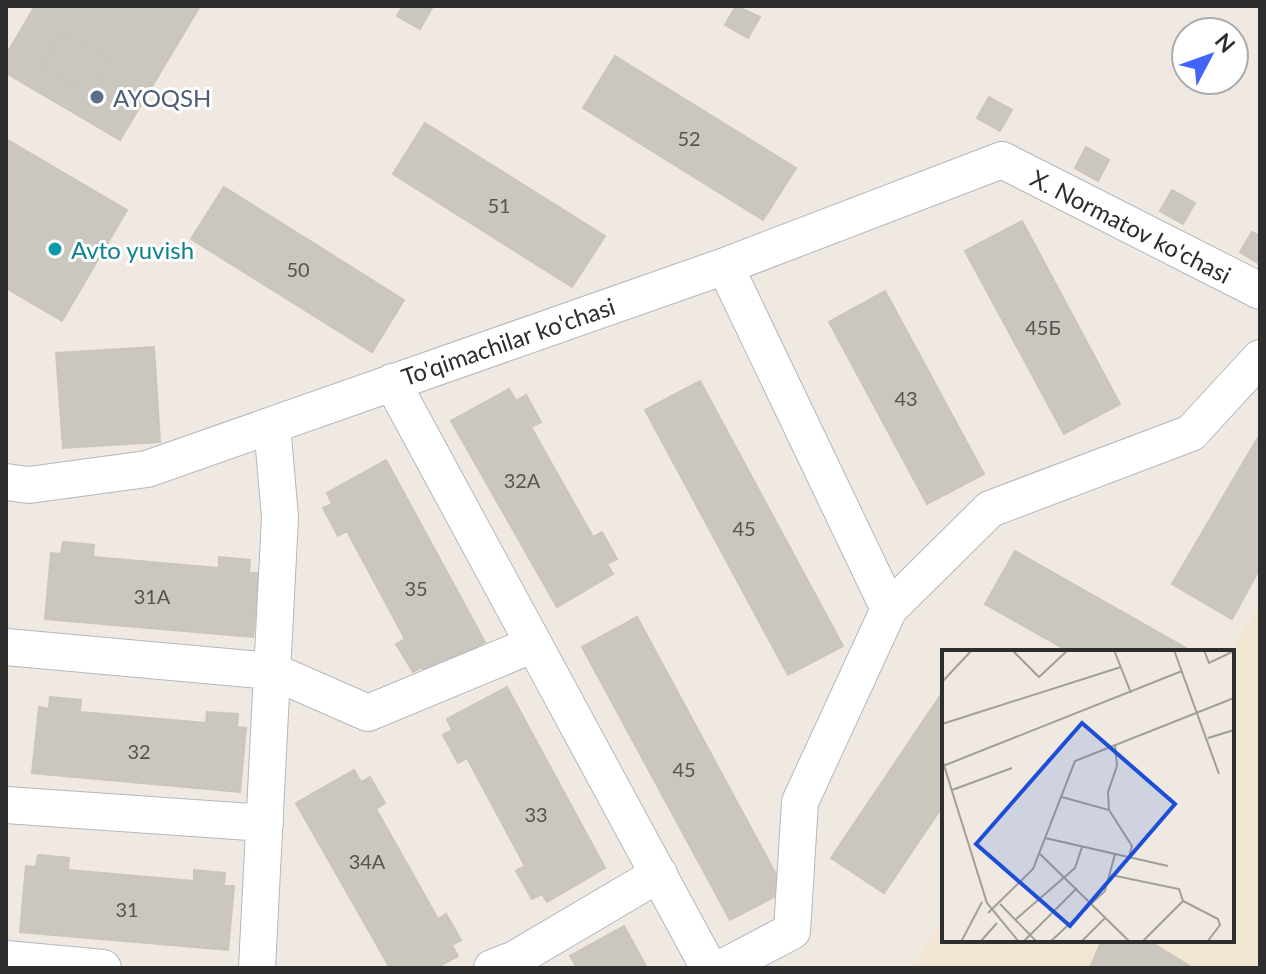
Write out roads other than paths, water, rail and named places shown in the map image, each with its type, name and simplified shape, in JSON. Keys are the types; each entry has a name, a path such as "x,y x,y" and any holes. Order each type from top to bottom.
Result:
{"street":[{"name":"To'qimachilar ko'chasi","path":"6,482 29,485 147,469 725,266 1002,160"},
{"name":"X. Normatov ko'chasi","path":"1002,160 1260,291"},
{"path":"725,266 889,609"},
{"path":"722,968 792,931 800,802 889,609 990,509 1191,433 1260,358"},
{"path":"392,382 709,968"},
{"path":"257,968 280,517 272,425"},
{"path":"6,647 272,671 368,713 534,644"},
{"path":"6,805 265,823"},
{"path":"508,965 659,874"},
{"path":"6,959 103,968"}],"place":[{"name":"AYOQSH","path":"97,97"},
{"name":"Avto yuvish","path":"55,249"}]}
